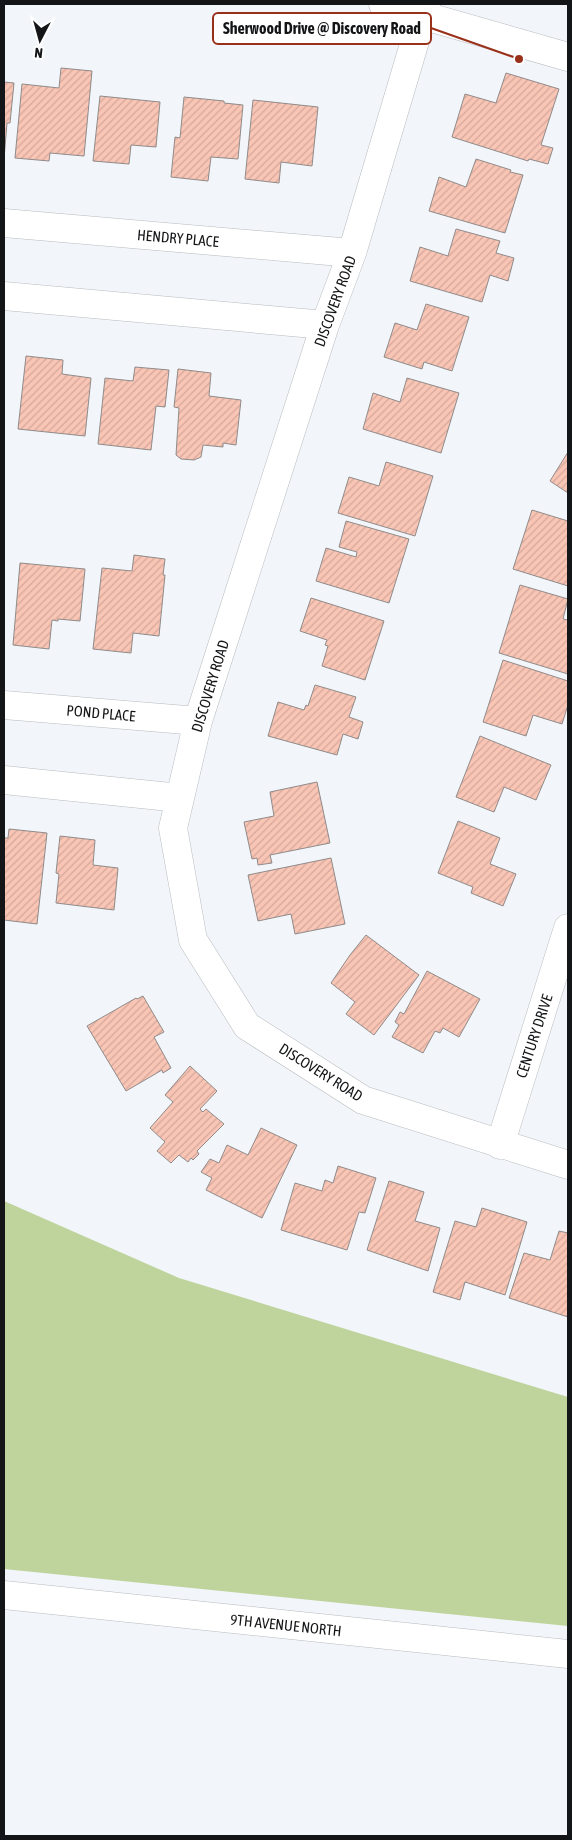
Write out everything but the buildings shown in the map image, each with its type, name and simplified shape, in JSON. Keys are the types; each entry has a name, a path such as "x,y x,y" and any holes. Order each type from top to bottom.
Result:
{"street":[{"path":"383,4 424,9 568,57"},
{"name":"DISCOVERY ROAD","path":"424,9 352,253 325,326 198,721 173,828 193,940 247,1026 362,1100 568,1165"},
{"name":"HENDRY PLACE","path":"4,223 352,253"},
{"path":"4,296 325,326"},
{"name":"POND PLACE","path":"4,704 198,721"},
{"path":"4,780 180,798"},
{"name":"CENTURY DRIVE","path":"500,1144 568,928"},
{"name":"9TH AVENUE NORTH","path":"4,1596 568,1654"}],"green space":[{"path":"4,1201 179,1278 568,1397 568,1626 4,1569"}],"place":[{"name":"Sherwood Drive @ Discovery Road","path":"519,59"}]}
